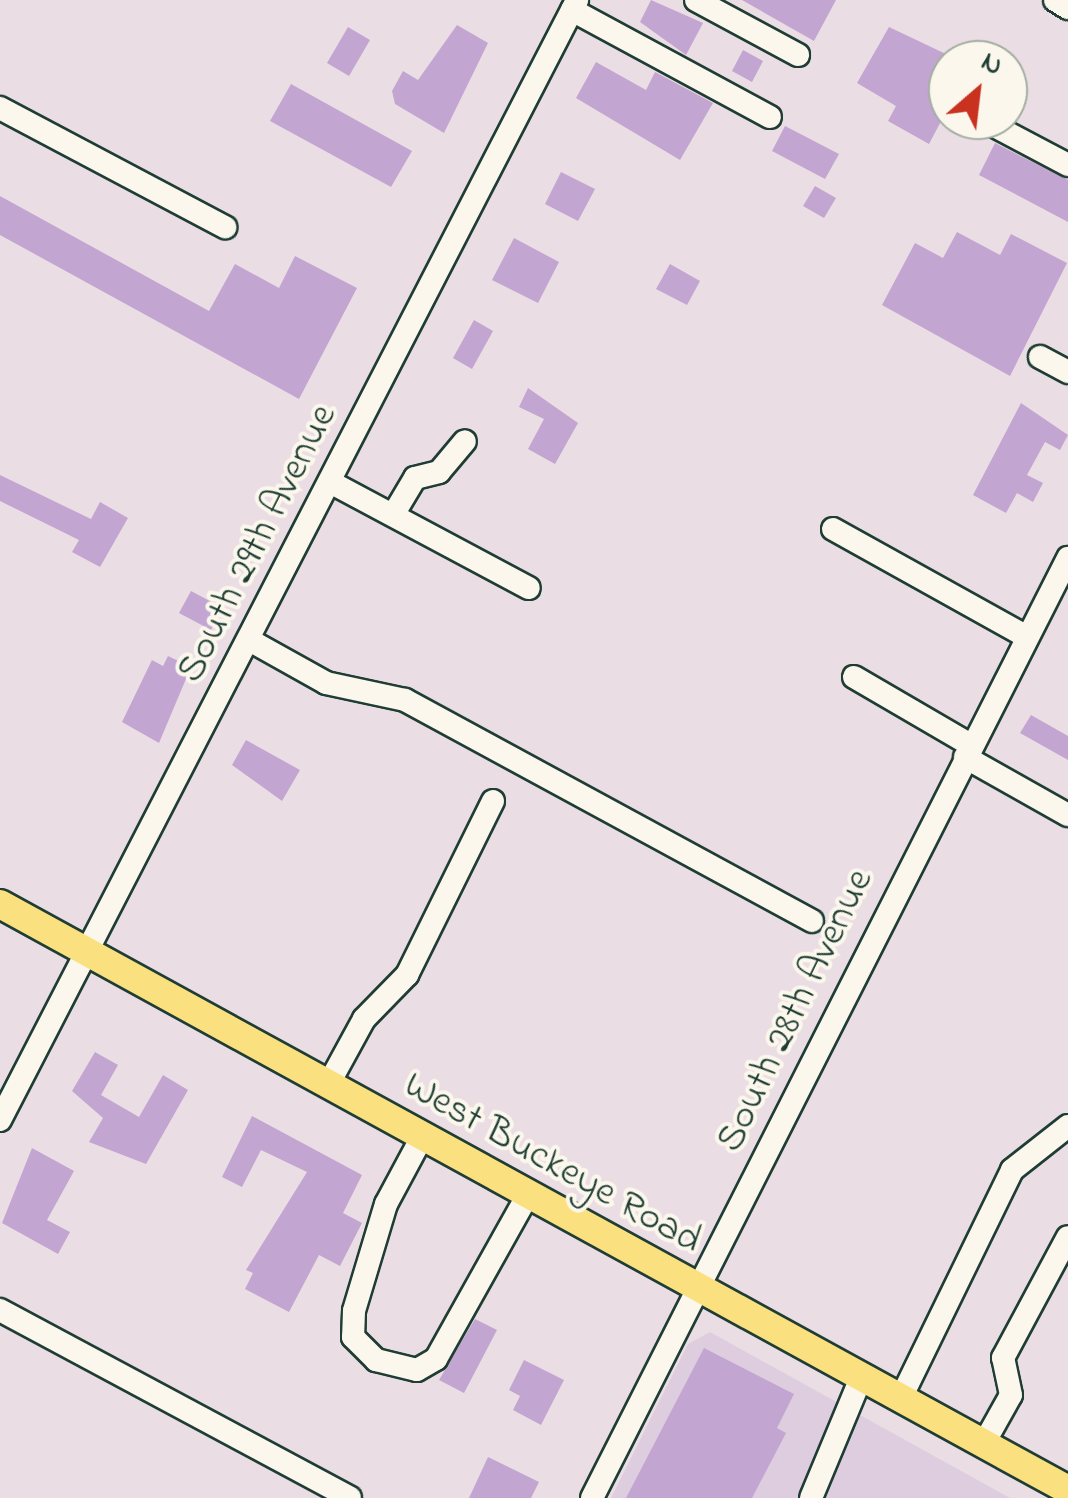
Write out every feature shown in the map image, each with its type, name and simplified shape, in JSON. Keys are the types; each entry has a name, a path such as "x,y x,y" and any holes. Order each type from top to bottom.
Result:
{"main road":[{"name":"West Buckeye Road","path":"0,904 1068,1490"}],"street":[{"path":"696,0 798,55"},
{"path":"1055,0 1068,8"},
{"path":"574,5 770,117"},
{"name":"South 29th Avenue","path":"0,1120 251,641 574,5"},
{"path":"0,108 225,228"},
{"path":"1021,140 1068,165"},
{"path":"1040,357 1068,372"},
{"path":"393,516 415,478 440,472 465,441"},
{"path":"332,483 529,588"},
{"path":"832,528 1027,637"},
{"name":"South 28th Avenue","path":"592,1498 701,1292 968,751 1068,558"},
{"path":"251,641 326,683 405,700 812,921"},
{"path":"854,677 1068,815"},
{"path":"328,1085 364,1019 407,975 493,802"},
{"path":"900,1400 1012,1170 1068,1126"},
{"path":"422,1137 386,1204 354,1311 353,1336 376,1360 417,1370 436,1359 527,1196"},
{"path":"984,1444 1011,1395 1004,1358 1068,1237"},
{"path":"0,1310 350,1498"},
{"path":"812,1498 861,1378"}],"shaded area":[{"path":"710,1332 1010,1498 611,1498 688,1344"}],"building":[{"path":"651,0 703,23 686,55 640,22"},
{"path":"742,0 836,0 814,41"},
{"path":"457,25 488,43 444,133 395,104 392,91 403,71 418,80"},
{"path":"348,27 370,40 349,76 327,63"},
{"path":"889,27 928,46 929,144 888,121 896,106 857,83"},
{"path":"743,50 763,61 752,82 732,71"},
{"path":"596,62 646,90 655,72 713,103 680,160 576,98"},
{"path":"291,84 412,151 391,187 270,121"},
{"path":"785,126 839,154 825,179 772,151"},
{"path":"995,143 1068,180 1068,222 979,175"},
{"path":"561,172 595,189 578,221 545,204"},
{"path":"815,186 836,198 824,218 803,206"},
{"path":"0,196 209,311 235,264 279,288 295,256 357,288 299,399 0,235"},
{"path":"957,232 1000,255 1011,234 1067,263 1010,376 882,305 915,243 943,258"},
{"path":"514,238 559,262 538,303 492,280"},
{"path":"670,264 700,281 687,305 656,289"},
{"path":"474,320 493,331 472,369 453,358"},
{"path":"528,388 578,423 555,464 528,449 544,419 519,407"},
{"path":"1021,403 1068,435 1060,450 1045,442 1027,475 1043,483 1033,502 1017,493 1006,513 973,495"},
{"path":"0,475 91,519 100,502 128,518 100,567 72,552 79,540 0,501"},
{"path":"191,591 223,608 211,630 179,613"},
{"path":"168,656 191,667 159,743 122,722 152,660 163,666"},
{"path":"1031,715 1068,736 1068,760 1020,733"},
{"path":"246,740 300,770 282,801 232,765"},
{"path":"95,1052 118,1065 101,1095 139,1117 163,1075 188,1090 146,1164 89,1142 103,1118 72,1091"},
{"path":"252,1116 362,1175 343,1213 362,1223 340,1266 319,1255 289,1312 245,1289 253,1273 246,1270 307,1172 261,1150 242,1187 222,1177"},
{"path":"32,1148 74,1171 47,1220 70,1232 58,1254 2,1223"},
{"path":"475,1319 497,1330 464,1393 439,1380"},
{"path":"704,1348 794,1394 777,1428 786,1433 752,1498 626,1498"},
{"path":"524,1360 564,1380 541,1425 513,1410 520,1396 509,1390"},
{"path":"488,1457 539,1482 531,1498 469,1498"}]}
